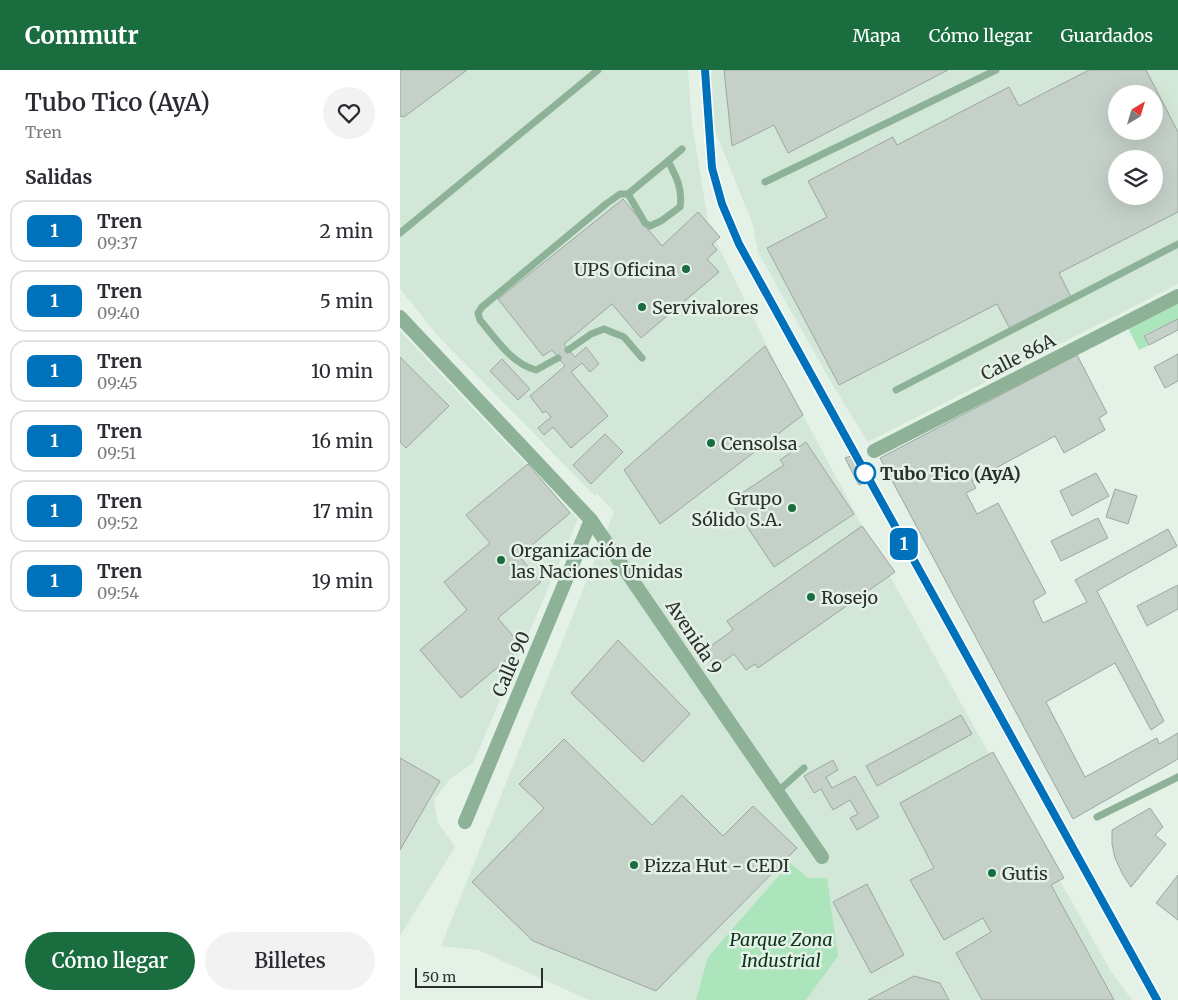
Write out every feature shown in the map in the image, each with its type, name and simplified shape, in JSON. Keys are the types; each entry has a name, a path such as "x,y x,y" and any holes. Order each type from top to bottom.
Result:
{"street":[{"name":"Calle 86A","path":"874,451 1178,296"},
{"name":"Avenida 9","path":"400,317 592,520 822,857"},
{"name":"Calle 90","path":"465,822 592,520"}],"lane":[{"path":"400,233 598,70"},
{"path":"764,182 996,70"},
{"path":"558,358 536,370 514,360 480,320 478,313 482,307 606,204 620,194 628,194 682,149"},
{"path":"628,194 645,223 650,226 680,207 681,198 676,176 668,161"},
{"path":"896,390 1178,244"},
{"path":"568,350 591,334 604,328 624,337 642,358"},
{"path":"777,792 804,768"},
{"path":"1097,817 1178,777"}],"shaded area":[{"path":"400,70 688,70 692,124 709,227 775,362 862,526 1110,970 1132,1000 589,1000 478,950 441,946 614,512 597,494 595,496 438,336 400,289"},
{"path":"712,70 1178,70 1178,284 868,442 832,384 758,252 753,225 707,111"},
{"path":"400,331 578,519 473,763 450,779 434,800 438,823 455,847 400,936"}],"green space":[{"path":"1178,303 1178,319 1144,335 1149,345 1139,350 1128,328"},
{"name":"Parque Zona Industrial","path":"790,863 808,878 827,878 838,956 806,1000 696,1000 708,957"}],"building":[{"path":"400,70 467,70 404,117 400,116"},
{"path":"724,70 948,70 788,153 774,125 732,146"},
{"path":"1089,70 1146,70 1154,85 1108,85 1108,140 1163,140 1163,103 1178,132 1178,212 1059,273 1071,297 1010,329 997,304 839,385 767,248 827,217 808,181 893,137 897,145 1009,87 1019,106"},
{"path":"623,199 662,246 698,212 720,237 712,244 717,250 707,259 719,272 641,338 612,304 564,344 575,357 586,347 599,364 590,372 582,363 571,372 608,416 571,448 553,427 544,435 538,428 551,417 546,411 543,413 530,396 565,366 552,350 543,356 498,299"},
{"path":"1178,319 1178,330 1149,345 1144,336"},
{"name":"Censolsa","path":"765,346 803,415 660,524 624,470"},
{"path":"1178,354 1178,381 1165,388 1154,367"},
{"path":"1077,355 1107,413 1099,418 1105,430 1064,453 1055,436 972,481 976,488 966,493 977,514 998,503 1046,593 1033,601 1043,623 1087,602 1075,580 1168,529 1177,546 1097,591 1164,721 1151,730 1115,663 1046,702 1085,777 1157,738 1159,744 1178,733 1178,759 1073,819 880,458"},
{"path":"400,357 449,406 406,448 400,442"},
{"path":"502,359 530,389 518,400 490,371"},
{"path":"605,434 623,452 591,484 573,465"},
{"name":"Grupo Sólido S.A.","path":"806,442 854,514 774,567 730,501 784,465 780,460"},
{"path":"851,456 865,482 859,485 845,458"},
{"path":"528,464 570,513 519,556 541,582 498,618 522,647 461,698 420,650 467,610 444,582 490,543 466,515"},
{"path":"1096,473 1109,496 1072,516 1060,491"},
{"path":"1115,489 1137,496 1128,524 1106,517"},
{"path":"1098,518 1108,538 1061,561 1051,541"},
{"name":"Rosejo","path":"862,526 895,572 758,668 755,664 746,670 734,654 716,667 704,651 733,630 727,621"},
{"path":"1178,585 1178,609 1147,626 1137,606"},
{"path":"618,640 690,714 643,762 571,693"},
{"path":"961,715 972,734 877,786 866,766"},
{"name":"Pizza Hut - CEDI","path":"564,739 652,825 682,795 723,836 753,806 797,848 656,991 533,941 472,882 544,808 519,784"},
{"name":"Gutis","path":"993,752 1064,878 1051,885 1114,1000 982,1000 956,953 991,932 983,918 944,940 910,880 934,868 900,803"},
{"path":"400,758 440,781 400,850"},
{"path":"833,760 838,770 826,777 832,788 855,776 879,817 857,830 850,818 858,814 850,800 833,810 821,789 814,793 804,776"},
{"path":"1150,808 1163,827 1155,835 1166,844 1131,887 1115,858 1112,830"},
{"path":"1178,875 1178,920 1156,903"},
{"path":"867,884 904,955 871,973 833,902"},
{"path":"914,976 940,983 949,1000 868,1000"}],"railway":[{"path":"705,70 713,168 721,204 739,244 1157,1000"}],"train":[{"name":"1","path":"705,70 712,168 722,204 739,244 1157,1000"}],"place":[{"name":"UPS Oficina","path":"686,269"},
{"name":"Servivalores","path":"642,307"},
{"name":"Censolsa","path":"711,443"},
{"name":"Tubo Tico (AyA)","path":"865,473"},
{"name":"Grupo Sólido S.A.","path":"792,508"},
{"name":"Organización de las Naciones Unidas","path":"501,560"},
{"name":"Rosejo","path":"811,597"},
{"name":"Pizza Hut - CEDI","path":"634,865"},
{"name":"Gutis","path":"992,873"}]}
